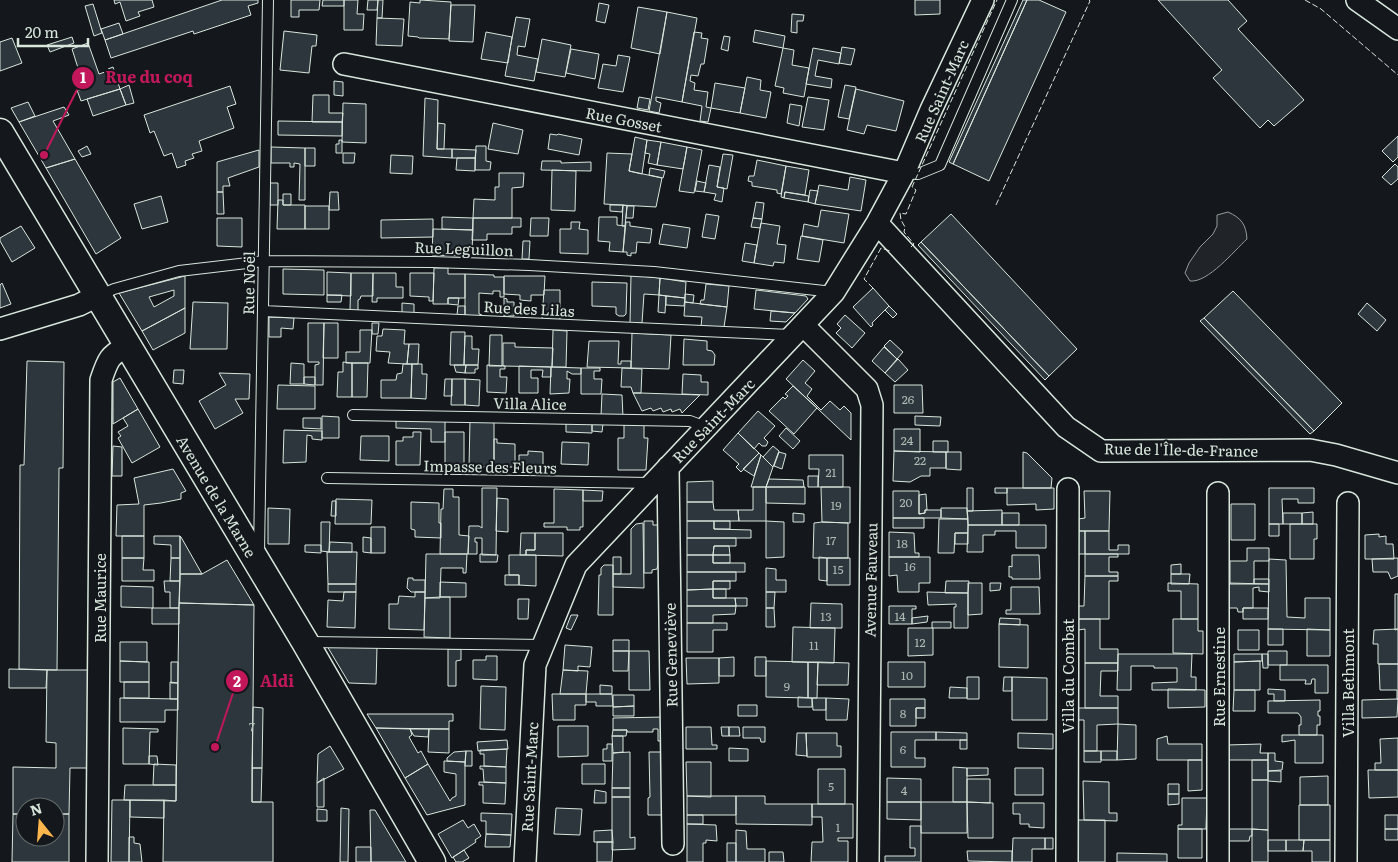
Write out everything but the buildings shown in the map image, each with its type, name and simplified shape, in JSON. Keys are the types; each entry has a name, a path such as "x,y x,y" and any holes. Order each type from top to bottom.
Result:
{"street":[{"name":"Rue Saint-Marc","path":"525,862 535,665 576,565 834,292 877,223 904,173 931,110 983,0"},
{"path":"1357,0 1398,29"},
{"name":"Rue Gosset","path":"344,64 904,173"},
{"name":"Avenue de la Marne","path":"0,132 305,642 432,862"},
{"name":"Rue de l'Île-de-France","path":"877,223 1066,427 1101,451 1310,450 1336,455 1398,474"},
{"path":"0,329 79,305 97,296"},
{"name":"Avenue Fauveau","path":"799,330 867,389 872,405 868,862"},
{"name":"Rue Maurice","path":"96,862 101,380 106,363 113,353 128,345"},
{"name":"Rue Geneviève","path":"668,467 673,844"},
{"name":"Villa du Combat","path":"1066,862 1068,489"},
{"name":"Rue Ernestine","path":"1218,492 1218,862"},
{"name":"Villa Bethmont","path":"1346,862 1348,503"}],"lane":[{"name":"Rue Noël","path":"259,566 268,0"},
{"path":"904,173 918,174 940,165 1012,0"},
{"name":"Rue Leguillon","path":"97,296 114,289 179,271 264,261 432,262 654,272 834,292"},
{"name":"Rue des Lilas","path":"263,311 799,330"},
{"name":"Villa Alice","path":"353,415 690,421 706,427"},
{"name":"Impasse des Fleurs","path":"327,478 652,483"},
{"path":"305,642 544,646"}],"shaded area":[{"path":"1228,212 1242,222 1247,239 1213,272 1205,277 1190,281 1185,273 1189,263 1200,247 1213,234 1217,226 1217,215"}],"fence":[{"path":"911,247 914,244 904,232 905,227 900,213 906,214 916,190 912,187 997,0"},
{"path":"996,205 1089,0"},
{"path":"1305,0 1321,9 1398,75"},
{"path":"873,288 864,279 881,248 890,251"}],"place":[{"name":"Rue du coq","path":"44,155"},
{"name":"Aldi","path":"215,747"}]}
